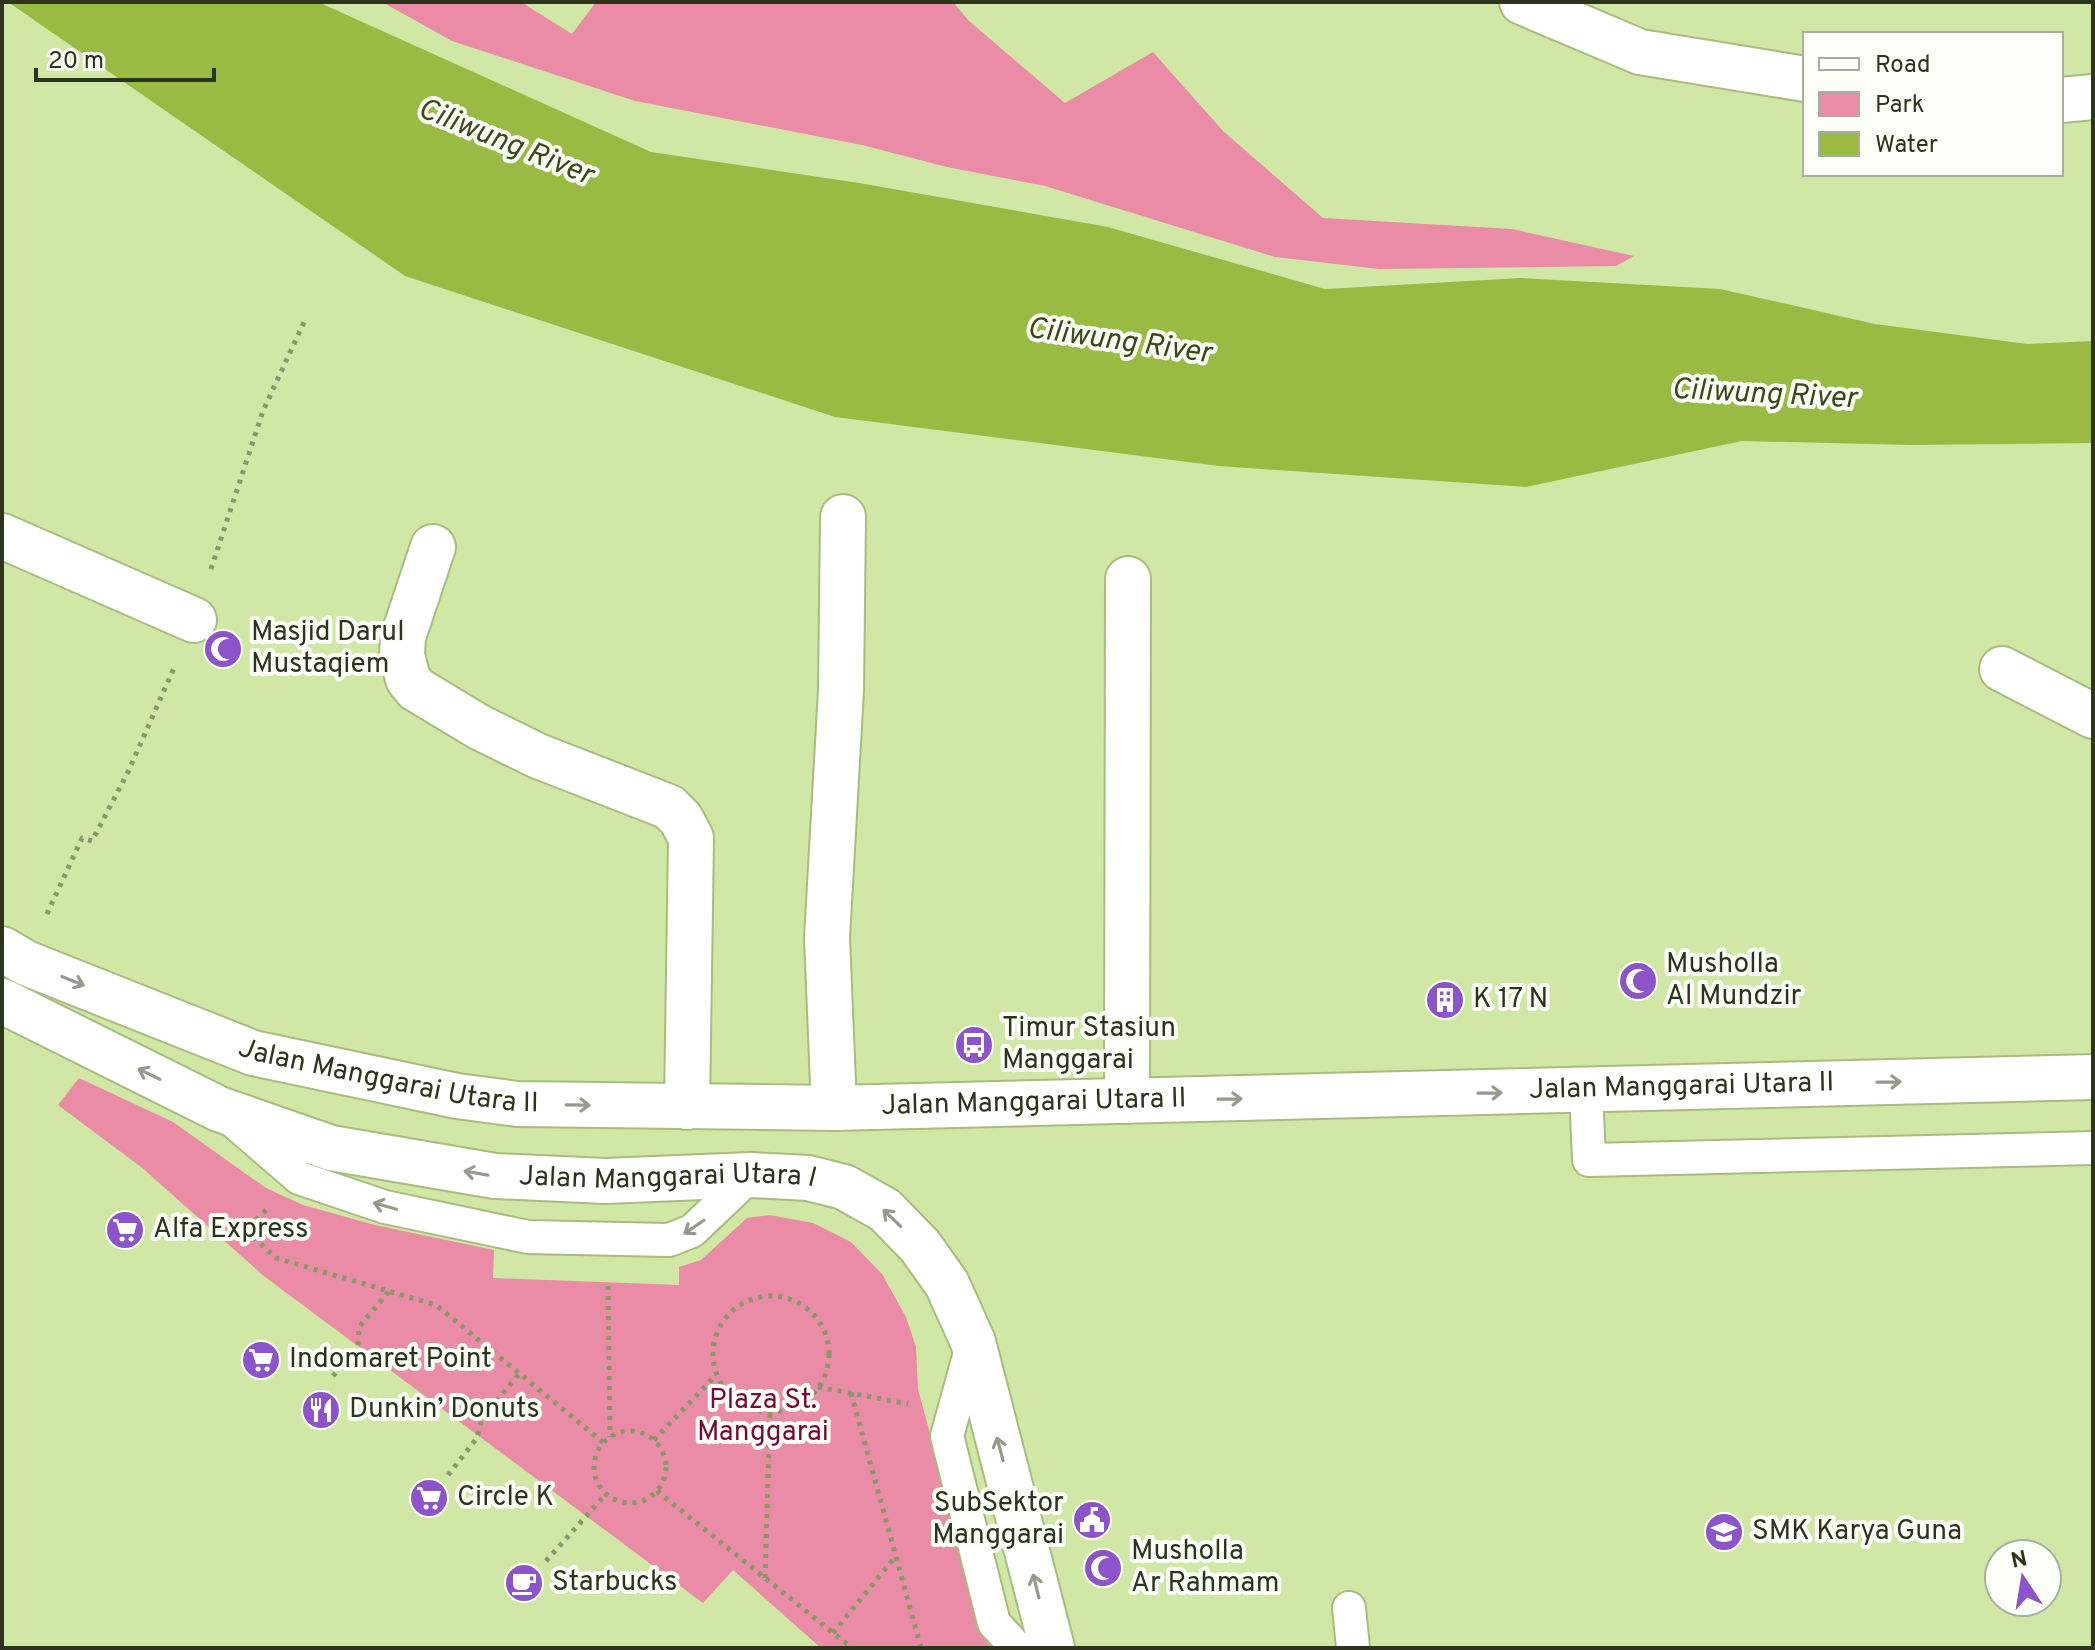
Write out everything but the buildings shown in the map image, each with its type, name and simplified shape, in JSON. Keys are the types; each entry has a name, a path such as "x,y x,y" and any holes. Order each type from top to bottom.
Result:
{"street":[{"path":"1522,2 1640,52 1803,79"},
{"path":"2063,100 2093,97"},
{"path":"834,1108 827,938 841,690 843,517"},
{"path":"2,536 194,620"},
{"path":"433,547 403,637 402,655 408,679 416,689 479,727 538,756 669,807 681,819 691,838 687,1107"},
{"path":"1127,1101 1128,579"},
{"path":"2002,669 2093,716"},
{"name":"Jalan Manggarai Utara II","path":"2,949 26,963 253,1053 457,1096 517,1104 834,1108 2093,1077"},
{"name":"Jalan Manggarai Utara I","path":"2,1001 219,1109 331,1148 495,1176 605,1181 751,1175 808,1178 844,1187 885,1210 920,1246 947,1284 973,1342 1052,1648"}],"lane":[{"path":"1586,1090 1589,1160 2093,1148"},
{"path":"219,1109 299,1178 385,1207 528,1237 669,1240 692,1231 751,1175"},
{"path":"973,1342 947,1436 994,1623 1017,1648"},
{"path":"1349,1608 1353,1648"}],"path":[{"path":"299,1178 245,1230 276,1258 436,1305 604,1443"},
{"path":"607,1238 610,1437"},
{"path":"333,1376 358,1346 359,1327 390,1290"},
{"path":"757,1298 785,1298 809,1311 825,1334 829,1361 818,1387 798,1406 770,1413 757,1411 732,1398 716,1375 713,1347 723,1321 733,1311 757,1298"},
{"path":"448,1475 477,1438 482,1418 520,1373"},
{"path":"654,1440 716,1375"},
{"path":"818,1387 952,1414"},
{"path":"851,1393 921,1648"},
{"path":"765,1578 770,1413"},
{"path":"628,1431 647,1435 661,1447 667,1465 666,1474 650,1498 623,1502 606,1494 600,1487 594,1469 598,1450 610,1437 628,1431"},
{"path":"657,1491 852,1648"},
{"path":"546,1561 606,1494"},
{"path":"833,1633 896,1556"}],"green space":[{"path":"382,2 521,2 572,34 596,2 953,2 969,21 1065,103 1153,52 1223,131 1323,218 1512,229 1634,256 1616,266 1379,269 1275,257 1045,186 947,167 862,145 635,101 452,41"},
{"name":"Plaza St. Manggarai","path":"79,1078 173,1122 266,1188 303,1205 375,1225 494,1250 493,1278 679,1285 679,1267 701,1260 747,1218 769,1215 813,1223 851,1242 882,1274 906,1317 916,1347 918,1389 985,1638 991,1648 821,1648 733,1570 703,1603 265,1277 141,1167 58,1105"}],"water":[{"name":"Ciliwung River","path":"8,2 318,2 651,152 859,183 1108,227 1325,289 1521,278 1720,289 1875,324 2027,344 2093,341 2093,443 1911,445 1742,441 1526,487 1219,466 835,417 405,276"}],"place":[{"name":"Masjid Darul Mustaqiem","path":"223,649"},
{"name":"Musholla Al Mundzir","path":"1638,981"},
{"name":"K 17 N","path":"1445,1000"},
{"name":"Timur Stasiun Manggarai","path":"974,1045"},
{"name":"Alfa Express","path":"125,1230"},
{"name":"Indomaret Point","path":"261,1360"},
{"name":"Dunkin’ Donuts","path":"321,1410"},
{"name":"Circle K","path":"429,1498"},
{"name":"SubSektor Manggarai","path":"1092,1520"},
{"name":"SMK Karya Guna","path":"1724,1532"},
{"name":"Musholla Ar Rahmam","path":"1103,1568"},
{"name":"Starbucks","path":"524,1583"}]}
